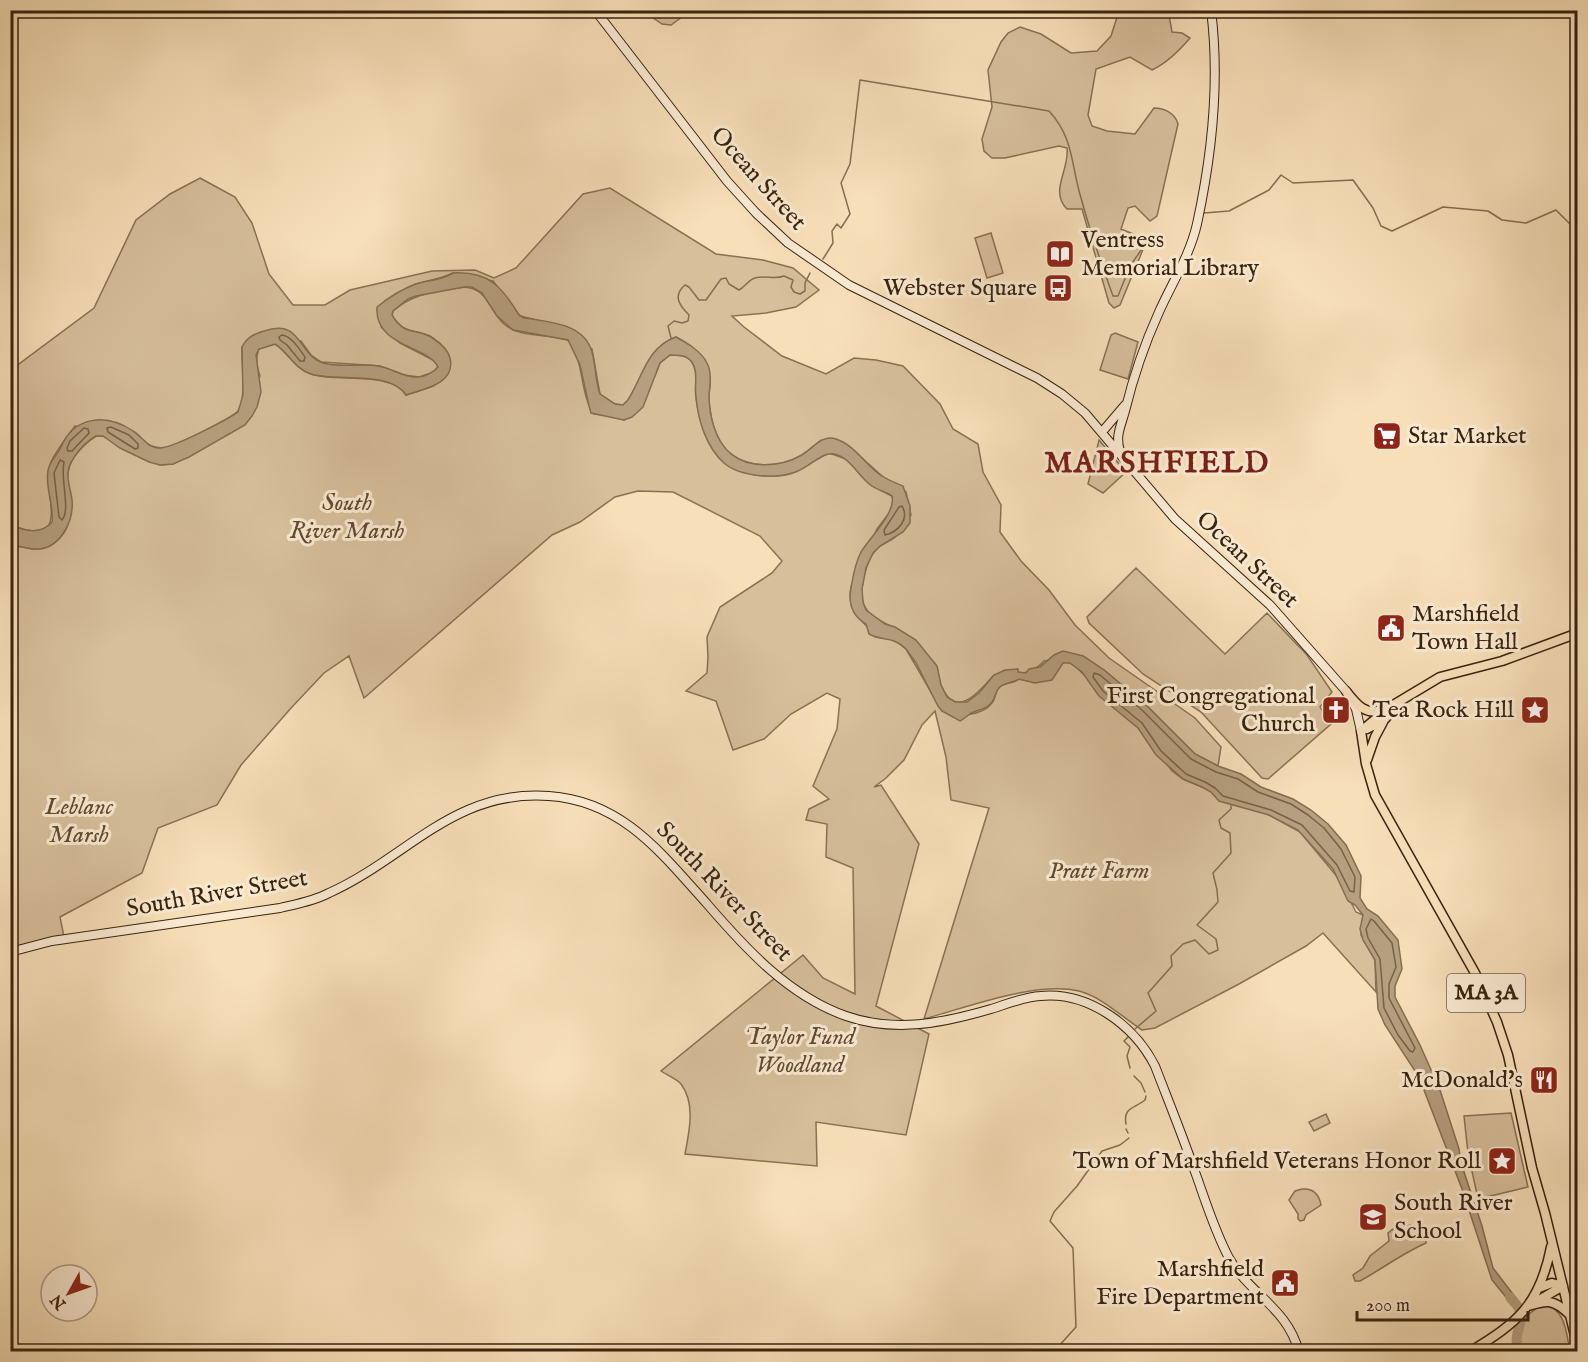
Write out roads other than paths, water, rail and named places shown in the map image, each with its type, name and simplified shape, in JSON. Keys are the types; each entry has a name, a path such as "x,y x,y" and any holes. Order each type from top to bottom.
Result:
{"main road":[{"path":"1361,731 1390,707 1440,677 1502,661 1578,633"},
{"path":"1346,691 1365,711 1375,712 1390,707"},
{"path":"1361,731 1385,719 1403,699"},
{"path":"1366,764 1374,740 1385,719"},
{"name":"Ocean Street","path":"1361,731 1366,764 1379,804 1475,973 1497,1022 1510,1066 1532,1168 1578,1348"},
{"name":"MA 3A","path":"1524,1311 1543,1281 1552,1244"},
{"path":"1538,1289 1552,1283 1563,1286"},
{"name":"MA 3A","path":"1469,1352 1501,1332 1524,1311 1563,1286"},
{"path":"1524,1311 1545,1300 1560,1306 1570,1315"}],"street":[{"name":"Ocean Street","path":"595,10 727,181 766,224 788,243 849,285 1037,378 1073,402 1102,432 1175,519 1270,605 1346,691 1356,709 1361,731"},
{"path":"1122,455 1117,438 1126,404 1154,325 1185,259 1197,225 1214,108 1215,64 1211,10"},
{"path":"1102,432 1126,404"},
{"path":"1102,432 1122,419"},
{"name":"South River Street","path":"10,952 52,941 303,903 329,894 360,877 436,825 479,805 532,796 563,797 584,802 604,809 634,828 674,866 761,963 811,999 844,1015 883,1024 915,1025 944,1022 1031,997 1056,995 1088,1003 1131,1031 1144,1045 1155,1066 1209,1213 1228,1256 1246,1283 1284,1318 1292,1330 1299,1352"}],"water":[{"path":"453,273 476,275 493,283 507,296 519,315 524,318 554,323 582,335 592,352 600,394 615,404 623,405 628,400 652,355 666,342 676,337 697,351 707,363 710,374 709,403 714,427 725,449 738,459 765,465 792,460 821,441 831,438 849,446 876,472 903,486 910,506 910,523 903,532 873,553 866,568 862,589 863,602 866,610 885,624 895,627 916,640 937,666 941,685 947,697 955,702 967,702 979,693 994,675 1005,670 1018,669 1018,672 1026,673 1029,669 1040,667 1054,655 1063,651 1083,656 1104,670 1146,705 1195,754 1218,766 1241,774 1261,787 1293,799 1328,824 1346,845 1361,876 1360,898 1367,909 1378,916 1398,940 1402,969 1395,986 1395,997 1440,1090 1493,1268 1522,1306 1517,1311 1492,1280 1462,1189 1419,1077 1385,1025 1378,1009 1375,960 1363,940 1360,929 1363,915 1355,905 1348,901 1333,869 1298,830 1269,815 1219,801 1211,792 1183,779 1156,755 1138,728 1099,696 1082,672 1070,663 1063,663 1052,680 1035,683 1019,679 1003,685 987,707 971,713 960,721 942,711 906,649 892,640 869,634 866,624 854,613 851,604 851,588 857,561 890,510 892,496 872,486 846,459 834,454 825,455 798,471 781,476 760,476 731,468 718,457 704,433 697,406 695,369 687,358 670,355 660,363 643,407 632,417 624,420 591,413 580,365 568,340 513,330 497,316 482,293 472,287 416,296 408,299 393,311 392,315 396,322 405,329 431,337 447,352 451,367 448,374 437,384 406,395 399,387 376,379 322,376 305,372 275,344 259,349 256,355 261,392 257,407 245,425 189,457 173,464 160,465 120,448 103,436 96,436 78,451 69,467 68,479 72,509 63,534 51,545 43,548 34,549 11,545 11,525 27,530 38,530 52,522 47,477 49,467 67,437 82,424 102,420 123,425 151,446 159,448 186,439 238,412 243,395 242,347 249,338 257,333 276,328 286,329 293,333 315,359 323,363 378,366 413,377 424,376 432,372 438,367 433,360 393,338 384,330 378,320 377,307 411,286"}],"waterway":[{"path":"823,259 833,243 832,231 837,224 841,228 850,214 841,183 850,164 860,80 1049,111 1063,131 1071,152 1084,210 1113,296 1118,296 1130,266 1144,246"},
{"path":"1204,213 1229,211 1269,190 1281,175 1293,183 1353,180 1373,208 1381,226 1392,231 1443,207 1488,211 1502,220 1526,223 1556,210 1569,223 1578,224"},
{"path":"671,338 668,326 674,321 682,323 688,321 689,315 680,304 678,297 685,285 699,300 706,300 721,279 726,278 729,284 739,290 755,278 784,276 793,280 791,287 794,292 800,294 805,291 805,283 810,273"},
{"path":"1135,1029 1156,1011 1148,993 1172,966 1171,956 1183,944 1195,940 1209,954 1218,950 1216,939 1197,925 1218,902 1213,873 1231,853 1230,833 1221,828 1219,820 1231,809 1231,806"},
{"path":"1128,1037 1124,1041 1130,1047 1127,1056 1130,1068"},
{"path":"1134,1076 1141,1083 1145,1092"},
{"path":"1126,1124 1128,1111 1145,1100 1146,1096"},
{"path":"1126,1129 1128,1133"},
{"path":"1037,1352 1058,1347 1076,1327 1073,1248 1050,1221 1054,1212 1077,1186 1102,1151 1120,1145 1129,1138"},
{"path":"1510,1297 1521,1315 1517,1336 1521,1352"}],"place":[{"name":"Ventress Memorial Library","path":"1060,254"},
{"name":"Webster Square","path":"1058,288"},
{"name":"Star Market","path":"1387,436"},
{"name":"Marshfield Town Hall","path":"1391,628"},
{"name":"First Congregational Church","path":"1336,710"},
{"name":"Tea Rock Hill","path":"1535,710"},
{"name":"McDonald's","path":"1544,1080"},
{"name":"Town of Marshfield Veterans Honor Roll","path":"1502,1161"},
{"name":"South River School","path":"1373,1217"},
{"name":"Marshfield Fire Department","path":"1285,1283"}],"district":[{"name":"MARSHFIELD","path":"1157,464"}],"park label":[{"name":"South River Marsh","path":"347,517"},
{"name":"Leblanc Marsh","path":"79,821"},
{"name":"Pratt Farm","path":"1099,871"},
{"name":"Taylor Fund Woodland","path":"800,1051"}]}
